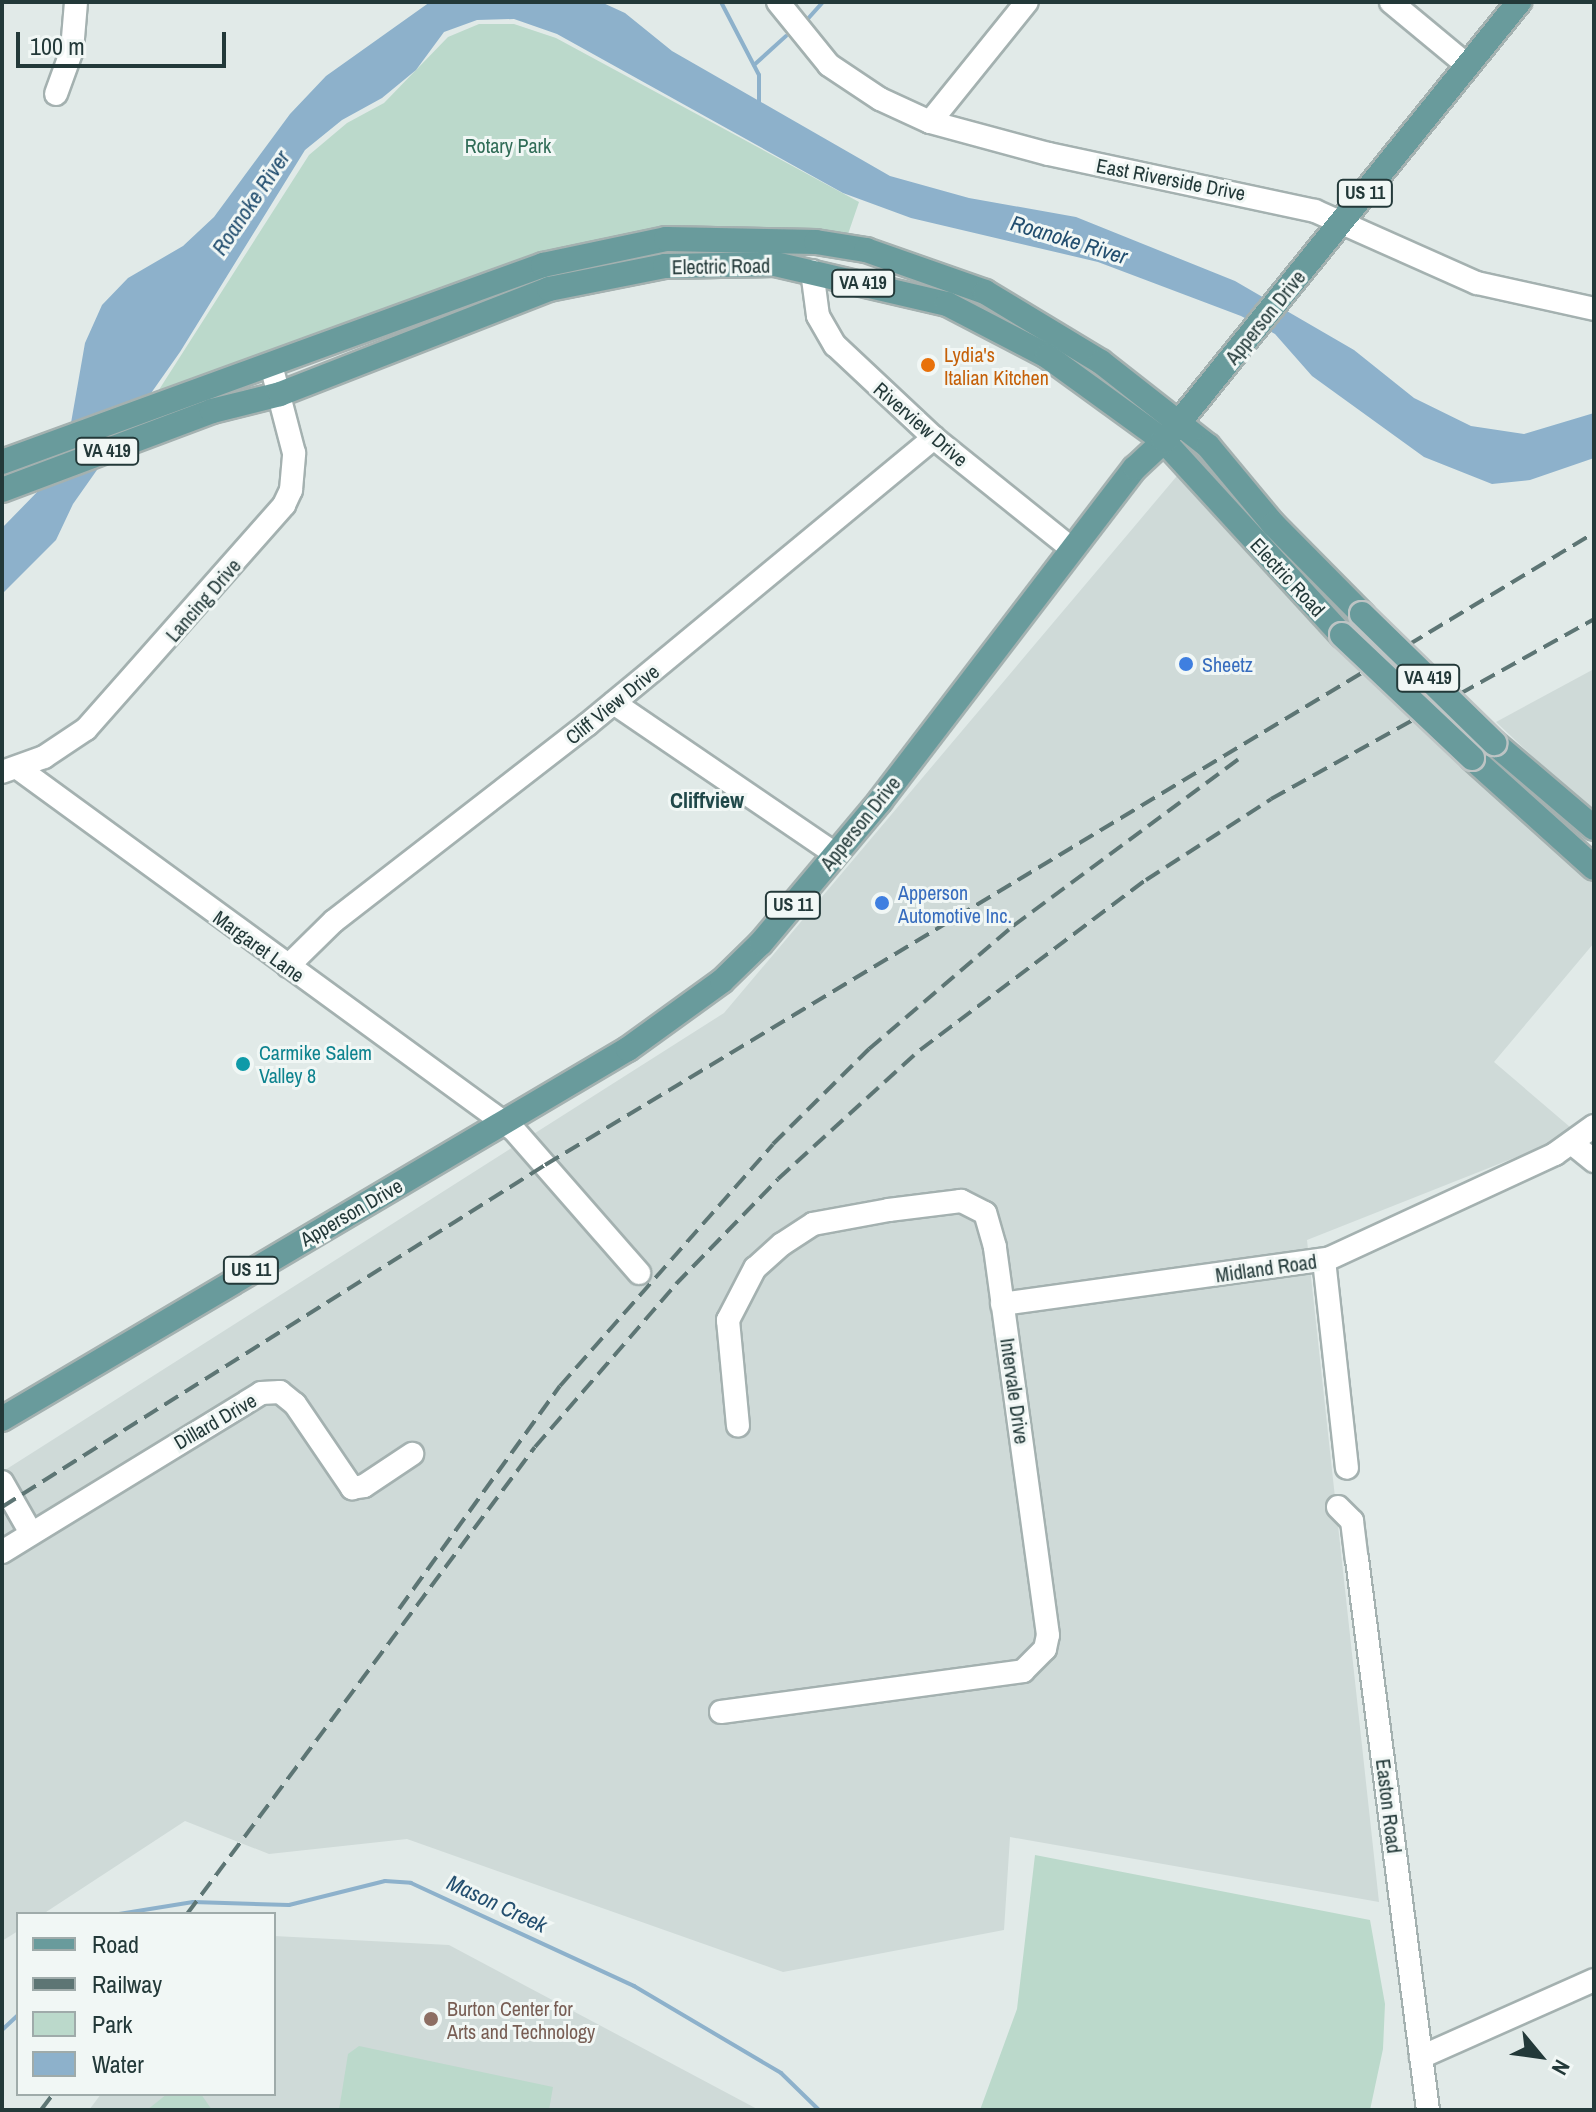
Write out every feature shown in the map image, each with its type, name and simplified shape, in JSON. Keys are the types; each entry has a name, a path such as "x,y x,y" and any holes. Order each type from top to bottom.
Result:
{"main road":[{"name":"Apperson Drive","path":"2,1419 501,1123 701,998 761,943 835,854 1135,468 1172,432 1519,2"},
{"name":"Electric Road","path":"2,490 208,401 271,365 567,259 666,239 772,239 866,250 985,292 1101,362 1172,432 1342,635 1594,868"},
{"name":"Electric Road","path":"2,462 208,401 280,394 581,280 665,266 733,263 812,271 906,292 973,315 1172,432 1208,446 1273,524 1362,614 1494,743 1594,828"}],"street":[{"path":"56,94 72,50 76,2"},
{"name":"East Riverside Drive","path":"778,2 829,65 880,99 930,122 1049,154 1272,200 1341,223 1477,283 1594,309"},
{"path":"930,122 1027,2"},
{"path":"1391,2 1468,66"},
{"name":"Riverview Drive","path":"812,271 825,331 934,438 1072,549"},
{"name":"Lancing Drive","path":"10,770 86,729 284,505 291,490 294,453 271,365"},
{"name":"Cliff View Drive","path":"288,966 334,921 614,703 934,438"},
{"path":"614,703 835,854"},
{"name":"Margaret Lane","path":"10,770 288,966 522,1138 639,1273"},
{"name":"Midland Road","path":"1002,1304 1324,1260 1573,1144 1594,1126"},
{"path":"1573,1144 1594,1161"},
{"name":"Intervale Drive","path":"721,1712 1023,1671 1040,1659 1048,1635 990,1222 970,1202 813,1224 755,1268 735,1300 728,1320 738,1426"},
{"path":"1324,1260 1347,1468"},
{"name":"Dillard Drive","path":"2,1552 270,1391 295,1404 352,1488 364,1486 412,1454"},
{"path":"2,1482 31,1533"},
{"name":"Easton Road","path":"1338,1507 1352,1521 1428,2110"},
{"path":"1421,2057 1594,1980"}],"shaded area":[{"path":"1182,470 1594,872 1594,943 1494,1062 1577,1133 1307,1240 1379,1902 1010,1837 1004,1930 783,1972 407,1839 269,1854 185,1821 46,1912 16,1912 16,1932 2,1941 2,1472 724,1013"},
{"path":"1594,669 1594,814 1496,722"},
{"name":"Burton Center for Arts and Technology","path":"276,1936 449,1945 759,2110 89,2110 100,2096 276,2096"}],"green space":[{"name":"Rotary Park","path":"479,24 514,24 556,38 859,202 847,237 737,227 649,232 155,396 309,155 347,123 384,103 448,37"},
{"path":"1035,1855 1370,1920 1385,2004 1383,2049 1370,2110 980,2110 1017,2009"},
{"path":"359,2046 553,2087 549,2110 339,2110 348,2054"},
{"path":"164,2096 202,2096 212,2110 147,2110"}],"water":[{"name":"Roanoke River","path":"430,2 601,2 625,13 672,51 890,176 969,198 1076,217 1235,281 1354,350 1414,398 1471,426 1524,434 1594,413 1594,458 1530,480 1492,484 1424,457 1312,376 1275,334 1241,316 1098,262 911,218 843,193 557,34 514,19 477,20 444,32 416,70 382,98 342,120 305,150 180,352 73,504 56,540 2,594 2,528 44,485 68,440 85,343 102,305 128,278 183,246 214,217 290,114 326,76"}],"waterway":[{"path":"721,2 759,75 759,102"},
{"path":"805,22 823,2"},
{"path":"754,65 786,36"},
{"name":"Mason Creek","path":"131,1912 193,1902 289,1905 385,1881 411,1883 634,1986 781,2073 819,2110"},
{"name":"Mason Creek","path":"2,2030 16,2017"}],"railway":[{"path":"2,1507 545,1165 1594,533"},
{"path":"188,1912 535,1447 676,1284 778,1179 920,1050 1146,880 1271,799 1594,619"},
{"path":"399,1609 560,1386 773,1144 869,1049 1013,926 1243,756"},
{"path":"41,2110 52,2096"}],"place":[{"name":"Lydia's Italian Kitchen","path":"928,365"},
{"name":"Sheetz","path":"1186,664"},
{"name":"Apperson Automotive Inc.","path":"882,903"},
{"name":"Carmike Salem Valley 8","path":"243,1064"},
{"name":"Burton Center for Arts and Technology","path":"431,2019"}],"district":[{"name":"Cliffview","path":"707,801"}]}
